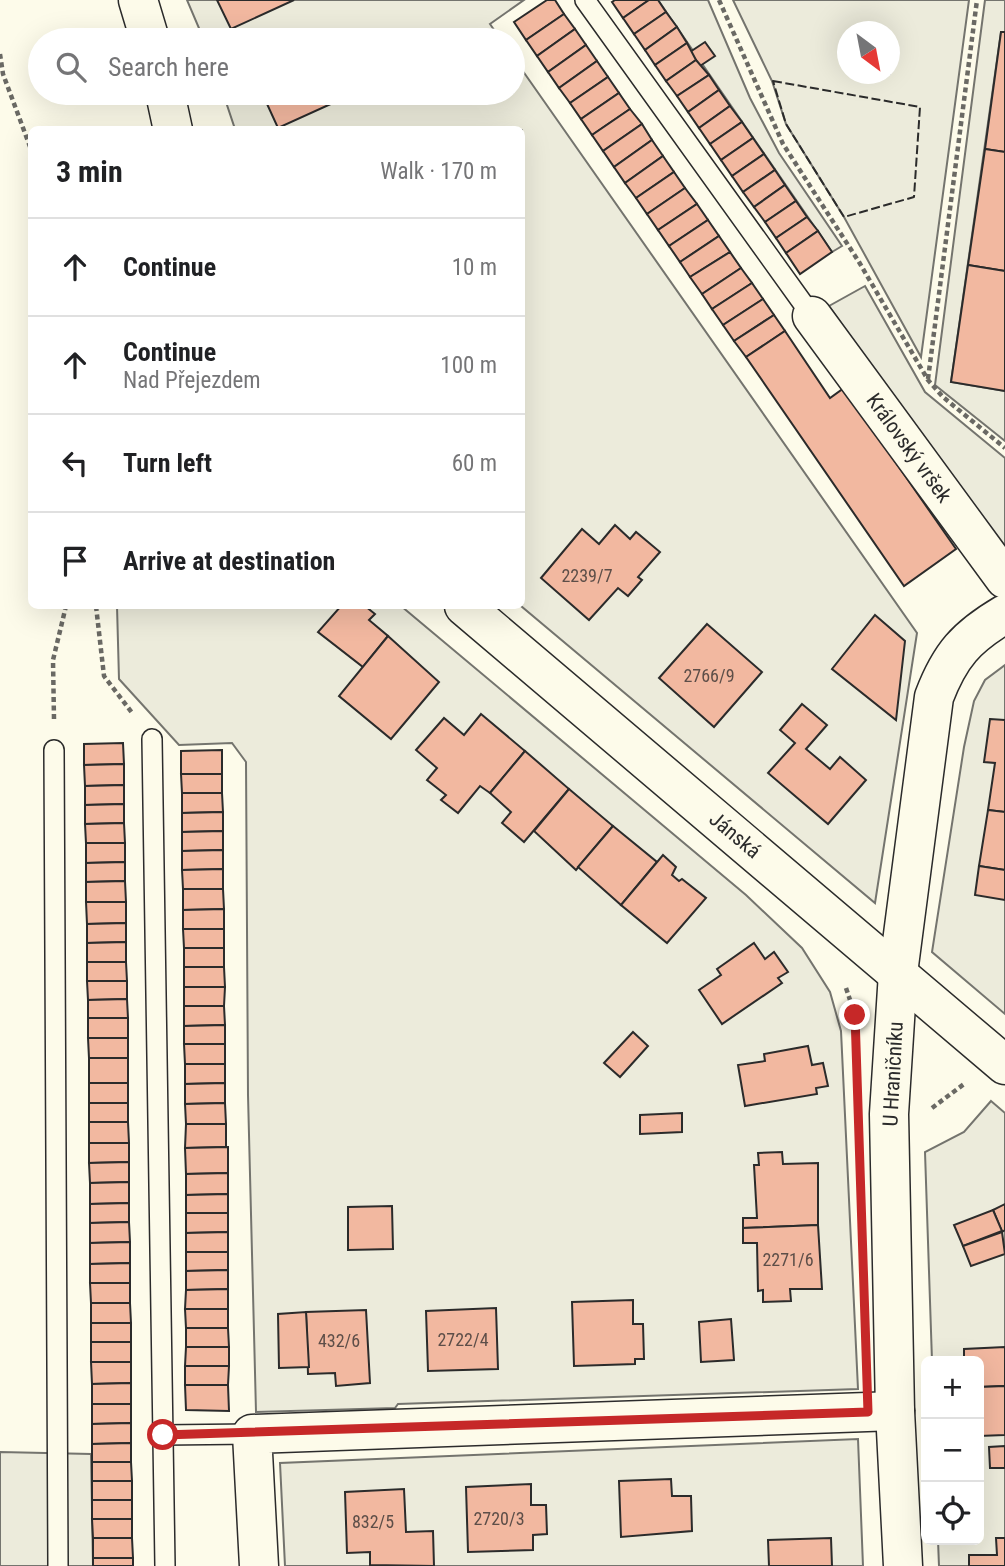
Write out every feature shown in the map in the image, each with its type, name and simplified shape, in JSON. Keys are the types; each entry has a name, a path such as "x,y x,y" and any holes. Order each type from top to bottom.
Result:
{"street":[{"path":"138,0 146,28"},
{"path":"167,105 172,126"},
{"name":"Královský vršek","path":"812,316 1005,579"},
{"name":"Jánská","path":"468,609 1005,1065"},
{"name":"U Hraničníku","path":"903,1566 895,1411 890,1114 898,974 934,697 946,665 967,639 1005,614"},
{"path":"259,1566 252,1434 895,1411"}],"lane":[{"path":"585,0 812,316"},
{"path":"152,739 165,1566"},
{"path":"54,750 58,1566"},
{"path":"163,1435 252,1434"}],"path":[{"path":"719,0 783,145 859,262 928,380 943,397 1005,448"},
{"path":"928,380 977,0"},
{"path":"0,54 3,74 28,141"},
{"path":"54,750 54,660 65,609"},
{"path":"96,609 104,676 152,739"},
{"path":"842,982 855,1015"}],"shaded area":[{"path":"187,0 524,0 490,24 493,28 199,28"},
{"path":"658,0 708,0 750,98 779,153 842,246 832,252"},
{"path":"733,0 969,0 921,357 844,217 786,124 772,81"},
{"path":"985,0 1005,0 1005,32 1001,32 951,382 1005,391 1005,441 935,385"},
{"path":"525,74 917,633 875,903 525,609 525,126 234,126 227,105 525,105"},
{"path":"865,286 925,392 1005,458 1005,549 995,541 829,306"},
{"path":"117,609 405,609 746,895 802,948 830,992 841,1031 858,1389 398,1404 395,1408 256,1412 248,1095 246,762 232,743 179,745 119,679"},
{"path":"1005,665 1005,1014 932,952 964,747 974,701 985,680"},
{"path":"991,1101 1005,1113 1005,1566 939,1566 938,1545 984,1545 984,1356 932,1356 925,1152 964,1132"},
{"path":"858,1439 863,1566 285,1566 280,1463"},
{"path":"0,1452 91,1454 93,1566 0,1566"}],"building":[{"path":"217,0 294,0 233,28 231,28"},
{"path":"547,0 555,0 564,14 526,40 525,28 518,28 514,22"},
{"path":"649,0 623,18 612,2"},
{"path":"649,0 658,0 666,12 634,34 623,18"},
{"path":"666,12 677,27 645,50 634,34"},
{"path":"564,14 575,29 537,56 526,40"},
{"path":"677,27 687,43 655,65 645,50"},
{"path":"575,29 586,45 548,72 537,56"},
{"path":"1001,32 1005,32 1005,152 985,149"},
{"path":"705,42 715,56 700,66 690,52"},
{"path":"687,43 696,60 666,81 655,65"},
{"path":"586,45 597,61 559,88 548,72"},
{"path":"696,60 709,75 677,96 666,81"},
{"path":"597,61 608,77 570,103 559,88"},
{"path":"709,75 719,90 688,112 677,96"},
{"path":"608,77 619,93 581,119 570,103"},
{"path":"719,90 730,106 699,128 688,112"},
{"path":"619,93 630,109 592,135 581,119"},
{"path":"267,105 329,105 282,126 277,126"},
{"path":"730,106 742,122 710,144 699,128"},
{"path":"630,109 642,124 603,151 592,135"},
{"path":"742,122 753,138 721,160 710,144"},
{"path":"642,124 652,140 614,167 603,151"},
{"path":"753,138 764,154 732,176 721,160"},
{"path":"652,140 663,156 625,183 614,167"},
{"path":"985,149 1005,152 1005,271 968,265"},
{"path":"764,154 775,170 743,192 732,176"},
{"path":"663,156 674,172 636,198 625,183"},
{"path":"775,170 785,185 754,207 743,192"},
{"path":"674,172 685,188 647,214 636,198"},
{"path":"785,185 796,201 765,222 754,207"},
{"path":"685,188 697,204 658,230 647,214"},
{"path":"796,201 807,217 776,238 765,222"},
{"path":"697,204 708,220 669,246 658,230"},
{"path":"807,217 818,231 786,253 776,238"},
{"path":"708,220 719,236 680,262 669,246"},
{"path":"818,231 832,252 800,274 786,253"},
{"path":"719,236 730,252 690,277 680,262"},
{"path":"730,252 741,268 702,294 690,277"},
{"path":"968,265 1005,271 1005,391 951,382"},
{"path":"741,268 752,283 712,309 702,294"},
{"path":"752,283 763,299 723,325 712,309"},
{"path":"763,299 774,315 734,341 723,325"},
{"path":"774,315 785,331 746,357 734,341"},
{"path":"785,331 830,398 844,388 956,549 904,586 746,357"},
{"path":"615,525 630,539 636,532 660,552 638,577 642,580 628,596 618,588 589,620 541,578 582,529 599,544"},
{"path":"338,609 369,609 375,614 369,620 388,636 363,667 318,632"},
{"path":"875,615 905,641 896,720 832,669"},
{"path":"707,624 762,672 714,727 659,678"},
{"path":"388,636 439,682 391,739 339,696"},
{"path":"802,704 827,725 806,749 830,769 840,757 866,780 828,824 768,773 795,743 780,730"},
{"path":"481,714 525,751 490,793 480,786 458,813 441,800 446,795 427,780 437,768 416,750 444,718 464,735"},
{"path":"990,719 1005,720 1005,812 988,810 995,763 984,762"},
{"path":"123,743 124,764 84,765 84,744"},
{"path":"222,750 222,774 181,774 181,751"},
{"path":"525,751 569,789 524,842 502,823 511,812 490,793"},
{"path":"124,764 124,785 85,786 84,765"},
{"path":"181,774 222,774 222,793 182,793"},
{"path":"124,785 124,804 85,805 85,786"},
{"path":"569,789 613,826 576,870 534,831"},
{"path":"182,793 222,793 223,812 182,813"},
{"path":"124,804 124,823 85,824 85,805"},
{"path":"988,810 1005,812 1005,870 979,866"},
{"path":"223,812 223,831 182,832 182,813"},
{"path":"124,823 125,843 86,843 85,824"},
{"path":"613,826 657,862 621,905 578,867"},
{"path":"223,831 223,850 182,851 182,832"},
{"path":"86,843 125,843 125,862 86,863"},
{"path":"223,850 223,869 182,870 182,851"},
{"path":"663,855 676,867 672,875 679,881 682,879 706,898 667,943 621,905"},
{"path":"125,862 125,881 86,882 86,863"},
{"path":"979,866 1005,870 1005,900 975,895"},
{"path":"223,869 223,889 183,889 182,870"},
{"path":"125,881 126,902 86,902 86,882"},
{"path":"183,889 223,889 224,909 183,910"},
{"path":"86,902 126,902 126,923 87,924"},
{"path":"224,909 224,929 183,929 183,910"},
{"path":"126,923 126,942 87,943 87,924"},
{"path":"183,929 224,929 224,948 184,948"},
{"path":"126,942 126,962 87,962 87,943"},
{"path":"754,943 765,959 774,952 788,972 778,978 782,983 722,1024 699,990 721,975 717,969"},
{"path":"184,948 224,948 224,967 184,967"},
{"path":"87,962 126,962 127,981 87,981"},
{"path":"184,967 224,967 225,987 184,987"},
{"path":"87,981 127,981 127,999 88,1000"},
{"path":"184,987 225,987 224,1006 184,1006"},
{"path":"127,999 128,1018 88,1018 88,1000"},
{"path":"184,1006 224,1006 225,1025 184,1026"},
{"path":"88,1018 128,1018 128,1038 88,1038"},
{"path":"225,1025 225,1044 184,1044 184,1026"},
{"path":"633,1032 648,1046 620,1077 604,1063"},
{"path":"88,1038 128,1038 128,1058 89,1058"},
{"path":"184,1044 225,1044 225,1064 185,1064"},
{"path":"808,1046 812,1065 823,1063 828,1086 816,1088 817,1094 745,1106 738,1065 765,1061 764,1054"},
{"path":"89,1058 128,1058 128,1083 89,1083"},
{"path":"185,1064 225,1064 225,1083 185,1084"},
{"path":"89,1083 128,1083 128,1103 89,1103"},
{"path":"225,1083 225,1103 185,1104 185,1084"},
{"path":"89,1103 128,1103 128,1122 89,1122"},
{"path":"225,1103 226,1124 186,1124 185,1104"},
{"path":"682,1113 682,1132 640,1134 640,1115"},
{"path":"89,1122 128,1122 129,1143 89,1143"},
{"path":"186,1124 226,1124 226,1147 185,1148"},
{"path":"89,1143 129,1143 129,1162 89,1163"},
{"path":"228,1147 228,1173 186,1174 185,1148"},
{"path":"782,1152 783,1164 818,1163 818,1225 743,1228 743,1218 757,1218 754,1165 759,1165 758,1153"},
{"path":"129,1162 129,1182 90,1183 89,1163"},
{"path":"228,1173 228,1194 186,1195 186,1174"},
{"path":"129,1182 129,1203 90,1204 90,1183"},
{"path":"228,1194 228,1213 186,1213 186,1195"},
{"path":"129,1203 129,1222 90,1223 90,1204"},
{"path":"1005,1204 1005,1230 1002,1232 993,1210"},
{"path":"392,1206 393,1249 348,1250 348,1207"},
{"path":"993,1210 1002,1231 963,1246 954,1225"},
{"path":"186,1213 228,1213 228,1232 186,1233"},
{"path":"129,1222 130,1242 90,1243 90,1223"},
{"path":"818,1225 822,1289 790,1289 791,1301 763,1302 763,1290 758,1291 757,1243 743,1243 743,1228"},
{"path":"228,1232 228,1252 186,1252 186,1233"},
{"path":"1002,1232 1005,1254 971,1266 963,1246"},
{"path":"130,1242 130,1263 90,1264 90,1243"},
{"path":"186,1252 228,1252 228,1270 186,1271"},
{"path":"130,1263 130,1283 90,1283 90,1264"},
{"path":"228,1270 228,1289 186,1290 186,1271"},
{"path":"90,1283 130,1283 130,1303 91,1303"},
{"path":"228,1289 228,1309 185,1309 186,1290"},
{"path":"633,1300 633,1324 643,1324 644,1359 635,1359 635,1364 574,1366 572,1302"},
{"path":"91,1303 130,1303 131,1323 91,1323"},
{"path":"496,1308 498,1369 428,1371 426,1311"},
{"path":"185,1309 228,1309 228,1328 186,1328"},
{"path":"366,1310 370,1383 336,1386 335,1373 308,1374 306,1312"},
{"path":"306,1312 309,1367 279,1368 278,1314"},
{"path":"731,1319 734,1360 701,1362 699,1322"},
{"path":"91,1323 131,1323 131,1342 91,1342"},
{"path":"186,1328 228,1328 229,1347 186,1347"},
{"path":"91,1342 131,1342 131,1362 91,1362"},
{"path":"186,1347 229,1347 229,1366 185,1366"},
{"path":"1005,1347 1005,1386 984,1387 984,1356 964,1356 964,1349"},
{"path":"91,1362 131,1362 131,1383 92,1384"},
{"path":"185,1366 229,1366 228,1385 185,1385"},
{"path":"131,1383 131,1404 92,1404 92,1384"},
{"path":"185,1385 228,1385 229,1411 186,1410"},
{"path":"1005,1386 1005,1435 984,1436 984,1387"},
{"path":"92,1404 131,1404 131,1423 92,1424"},
{"path":"131,1423 131,1443 92,1444 92,1424"},
{"path":"131,1443 131,1462 92,1462 92,1444"},
{"path":"1005,1446 1005,1468 990,1468 989,1447"},
{"path":"92,1462 131,1462 132,1481 92,1481"},
{"path":"671,1479 672,1496 691,1496 692,1531 621,1537 619,1481"},
{"path":"92,1481 132,1481 132,1500 92,1500"},
{"path":"531,1484 531,1505 546,1505 547,1534 533,1535 533,1550 468,1552 466,1487"},
{"path":"404,1489 406,1532 433,1531 434,1566 370,1565 370,1552 347,1553 345,1492"},
{"path":"92,1500 132,1500 132,1519 92,1519"},
{"path":"92,1519 132,1519 132,1538 93,1538"},
{"path":"93,1538 132,1538 133,1558 93,1558"},
{"path":"831,1538 832,1566 769,1566 768,1540"},
{"path":"996,1538 1005,1538 1005,1566 969,1566 969,1555 997,1555"},
{"path":"93,1558 133,1558 133,1566 93,1566"}],"fence":[{"path":"773,81 920,107 914,197 844,217 786,124 773,81"}],"route":[{"path":"163,1435 868,1412 855,1015"}]}
